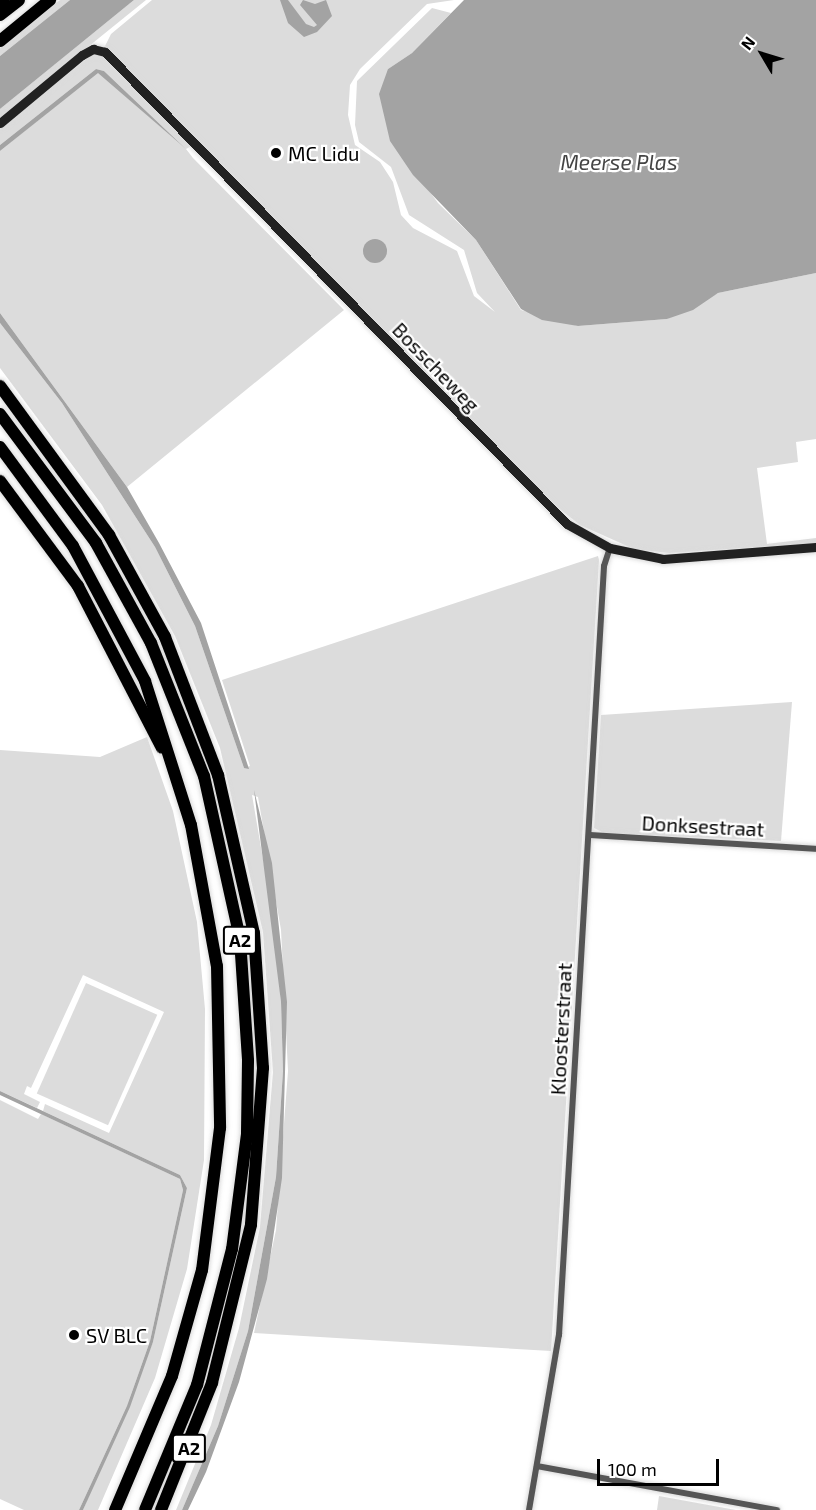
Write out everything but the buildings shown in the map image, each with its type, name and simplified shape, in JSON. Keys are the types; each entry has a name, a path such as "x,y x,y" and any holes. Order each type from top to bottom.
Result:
{"highway":[{"path":"0,15 19,0"},
{"path":"0,40 50,0"},
{"name":"A2","path":"0,386 97,516 165,637 219,775 254,933 263,1068 251,1225 212,1383 161,1510"},
{"name":"A2","path":"0,414 96,543 151,643 204,776 240,939 248,1103 232,1249 197,1385 145,1510"},
{"name":"A2","path":"0,447 56,520 115,620 158,712 181,787 201,866 217,966 222,1070 219,1138 209,1228 189,1317 158,1415 114,1510"},
{"name":"A2","path":"0,482 78,586 120,659 181,787"}],"street":[{"name":"Bosscheweg","path":"0,123 82,55 100,49 546,506 567,524 610,548 663,559 816,547"},
{"name":"Kloosterstraat","path":"529,1510 559,1335 604,566 610,548"},
{"name":"Donksestraat","path":"589,836 816,849"},
{"path":"537,1466 777,1510"}],"shaded area":[{"path":"60,0 70,0 0,56 0,48"},
{"path":"134,0 146,0 0,118 0,109"},
{"path":"152,0 454,0 427,4 360,69 350,85 348,115 355,145 380,162 393,182 401,215 413,228 457,251 474,296 495,312 477,293 464,250 409,215 391,167 359,142 355,125 357,81 432,8 451,13 412,53 388,69 389,136 438,203 476,240 521,310 578,326 667,319 718,293 816,273 816,439 796,442 798,462 757,468 767,544 816,538 816,543 669,553 634,549 580,525 556,506 105,46 111,34"},
{"path":"94,53 104,55 193,145 186,149 104,71 96,69 0,145 0,128"},
{"path":"98,72 186,149 344,310 127,487 0,313 0,151"},
{"path":"0,323 62,403 155,547 195,626 244,768 250,766 222,680 598,556 599,560 551,1351 254,1333 276,1230 288,1071 281,930 258,797 252,795 275,929 281,1002 283,1071 276,1177 248,1331 218,1426 182,1510 176,1510 211,1425 239,1328 260,1227 273,1072 263,932 220,748 175,636 102,505 0,368"},
{"path":"792,702 781,841 604,833 594,828 601,715"},
{"path":"147,737 173,811 197,922 205,1009 204,1160 187,1269 155,1378 98,1510 83,1510 153,1342 187,1188 180,1175 43,1111 45,1104 109,1133 164,1012 83,975 31,1088 27,1086 24,1094 40,1102 37,1108 0,1091 0,750 100,757"},
{"path":"86,983 157,1015 108,1125 37,1094"},
{"name":"SV BLC","path":"0,1100 38,1119 41,1114 180,1179 183,1190 150,1341 127,1406 79,1510 24,1510 0,1499"},
{"path":"659,1496 736,1510 657,1510"}],"water":[{"path":"70,0 134,0 0,109 0,56"},
{"path":"280,0 288,0 306,24 314,27 317,25 300,5 303,0 315,4 326,0 332,16 317,32 304,37 288,23"},
{"name":"Meerse Plas","path":"464,0 816,0 816,273 718,293 693,310 667,319 578,326 542,320 521,309 476,240 413,175 390,141 379,94 388,69 412,53"},
{"path":"96,69 104,71 186,149 98,73 0,151 0,145"},
{"path":"375,239 384,242 387,251 384,260 375,263 366,260 363,251 366,242"},
{"path":"0,313 127,487 159,543 201,623 249,769 244,768 195,626 155,547 62,403 0,323"},
{"path":"254,790 272,863 287,1002 282,1178 267,1279 239,1382 206,1472 188,1510 182,1510 218,1426 248,1331 276,1177 283,1071 281,1002"},
{"path":"0,1091 180,1175 187,1188 153,1342 130,1407 83,1510 79,1510 127,1406 150,1341 183,1190 180,1179 0,1095"}],"place":[{"name":"MC Lidu","path":"276,153"},
{"name":"SV BLC","path":"74,1335"}]}
